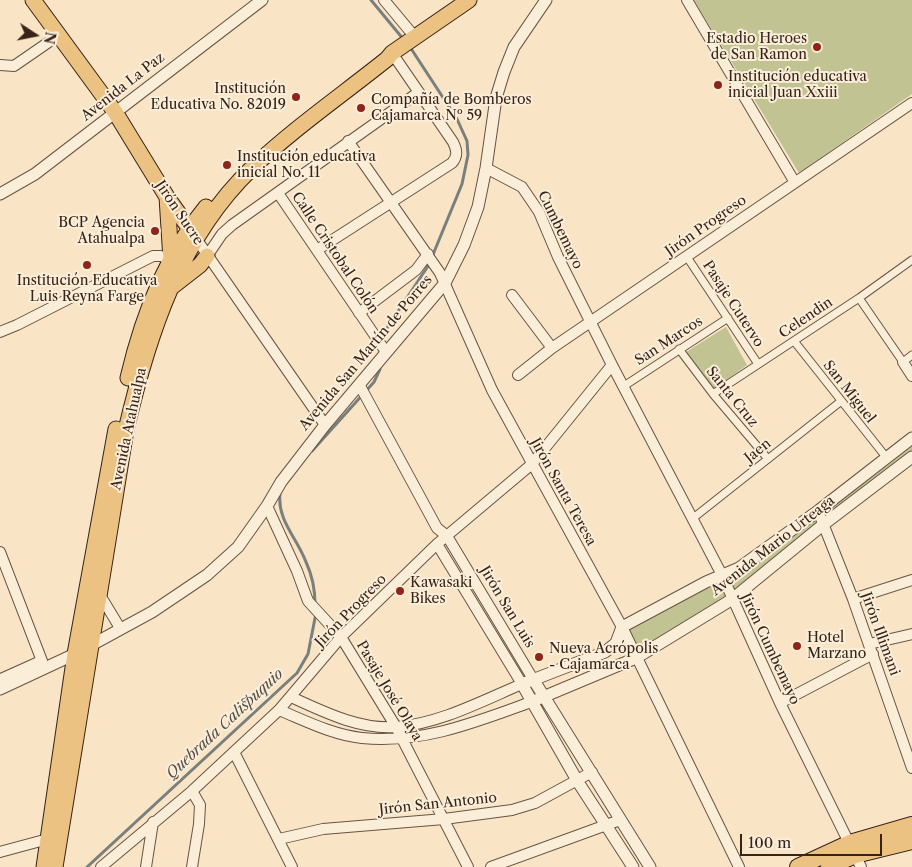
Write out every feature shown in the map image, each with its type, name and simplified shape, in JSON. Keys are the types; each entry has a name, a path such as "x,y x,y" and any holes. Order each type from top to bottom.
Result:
{"highway":[{"path":"829,867 912,825"},
{"path":"798,867 912,841"}],"main road":[{"name":"Jirón Sucre","path":"33,0 114,112 167,197 192,232"},
{"name":"Avenida Atahualpa","path":"55,867 54,840 81,648 116,430 131,364 153,301 192,232 251,169 405,43 469,0"},
{"path":"167,197 176,262"},
{"path":"173,286 200,265 207,256"},
{"name":"Avenida Atahualpa","path":"81,648 100,595 126,430 141,366 173,286 176,262"},
{"name":"Avenida Atahualpa","path":"44,867 54,840"}],"street":[{"name":"Avenida La Paz","path":"0,194 35,174 262,0"},
{"path":"317,250 452,163 456,157 456,148 453,142 419,92 405,43 384,0"},
{"name":"Avenida San Martín de Porres","path":"0,689 152,612 207,575 238,547 267,506 281,482 325,425 361,387 386,352 445,283 464,245 478,207 486,168 496,98 504,72 514,47 546,0"},
{"path":"687,0 794,181"},
{"path":"0,66 14,66 59,35"},
{"path":"207,256 222,234 348,141 419,92"},
{"name":"Jirón Progreso","path":"518,375 552,348 687,257 794,181 912,103"},
{"name":"Jirón Santa Teresa","path":"348,141 436,265 492,390 622,628 739,867"},
{"name":"Cumbemayo","path":"486,168 522,187 530,196 590,322"},
{"name":"Calle Cristobal Colón","path":"278,193 386,352"},
{"name":"Jirón Sucre","path":"192,232 325,425"},
{"path":"359,313 416,270 428,254"},
{"path":"0,332 17,326 153,256 161,256 176,262"},
{"name":"Pasaje Cutervo","path":"687,257 758,364"},
{"name":"Celendin","path":"713,394 859,298 912,260"},
{"path":"512,295 552,348"},
{"path":"859,298 912,376"},
{"name":"San Marcos","path":"624,386 728,318"},
{"name":"Jirón Cumbemayo","path":"590,322 722,575 731,600 855,855"},
{"name":"San Miguel","path":"794,341 840,402 886,458"},
{"name":"Santa Cruz","path":"679,349 713,394 768,459"},
{"path":"903,362 912,355"},
{"name":"Jirón Progreso","path":"102,867 192,791 280,710 341,637 438,544 532,464 612,365"},
{"name":"Jirón San Luis","path":"361,387 437,528 447,536 528,681 532,702 578,782 633,867"},
{"name":"Jaen","path":"692,519 840,402"},
{"name":"Avenida Mario Urteaga","path":"622,628 722,575 739,568 818,511 912,438"},
{"name":"Avenida Mario Urteaga","path":"280,710 324,729 361,738 403,739 450,731 532,702 636,658 731,600 824,524 912,457"},
{"name":"Pasaje José Olaya","path":"267,506 311,605 341,637 396,727 468,867"},
{"name":"Jirón Illimani","path":"818,511 853,599 912,768"},
{"name":"Jirón San Luis","path":"438,544 528,681 544,697 650,867"},
{"path":"0,552 42,661"},
{"path":"853,599 912,580"},
{"path":"100,595 120,628"},
{"path":"291,697 326,713 362,724 396,727 442,717 528,681 605,652 616,643 622,628"},
{"path":"780,703 871,649 912,634"},
{"name":"Avenida San Martín de Porres","path":"0,680 42,661 81,648"},
{"path":"234,752 292,867"},
{"name":"Jirón San Antonio","path":"279,839 324,829 444,819 528,806 578,782 592,772"},
{"path":"192,791 200,805 192,867"},
{"path":"491,867 620,820"},
{"path":"146,867 153,822"},
{"path":"0,852 54,840"}],"green space":[{"name":"Estadio Heroes de San Ramon","path":"694,0 912,0 912,94 799,173"},
{"path":"726,327 747,365 714,389 686,352"},
{"path":"912,441 912,453 825,520 821,512"},
{"path":"816,515 820,523 733,595 726,584"},
{"path":"719,580 729,605 639,654 627,624"}],"waterway":[{"name":"Quebrada Calispuquio","path":"371,0 404,40"},
{"name":"Quebrada Calispuquio","path":"410,47 457,119 467,141 468,155 462,184 432,257"},
{"name":"Quebrada Calispuquio","path":"383,334 430,263"},
{"name":"Quebrada Calispuquio","path":"312,451 374,382 380,369"},
{"name":"Quebrada Calispuquio","path":"280,494 282,512 288,529 302,553 310,572 315,604"},
{"name":"Quebrada Calispuquio","path":"87,867 297,673 308,654 316,613"}],"place":[{"name":"Estadio Heroes de San Ramon","path":"817,47"},
{"name":"Institución educativa inicial Juan Xxiii","path":"718,85"},
{"name":"Institución Educativa No. 82019","path":"296,97"},
{"name":"Compañía de Bomberos Cajamarca Nº 59","path":"361,108"},
{"name":"Institución educativa inicial No. 11","path":"227,165"},
{"name":"BCP Agencia Atahualpa","path":"155,231"},
{"name":"Institución Educativa Luis Reyna Farge","path":"87,265"},
{"name":"Kawasaki Bikes","path":"400,591"},
{"name":"Hotel Marzano","path":"797,646"},
{"name":"Nueva Acrópolis - Cajamarca","path":"539,657"}]}
